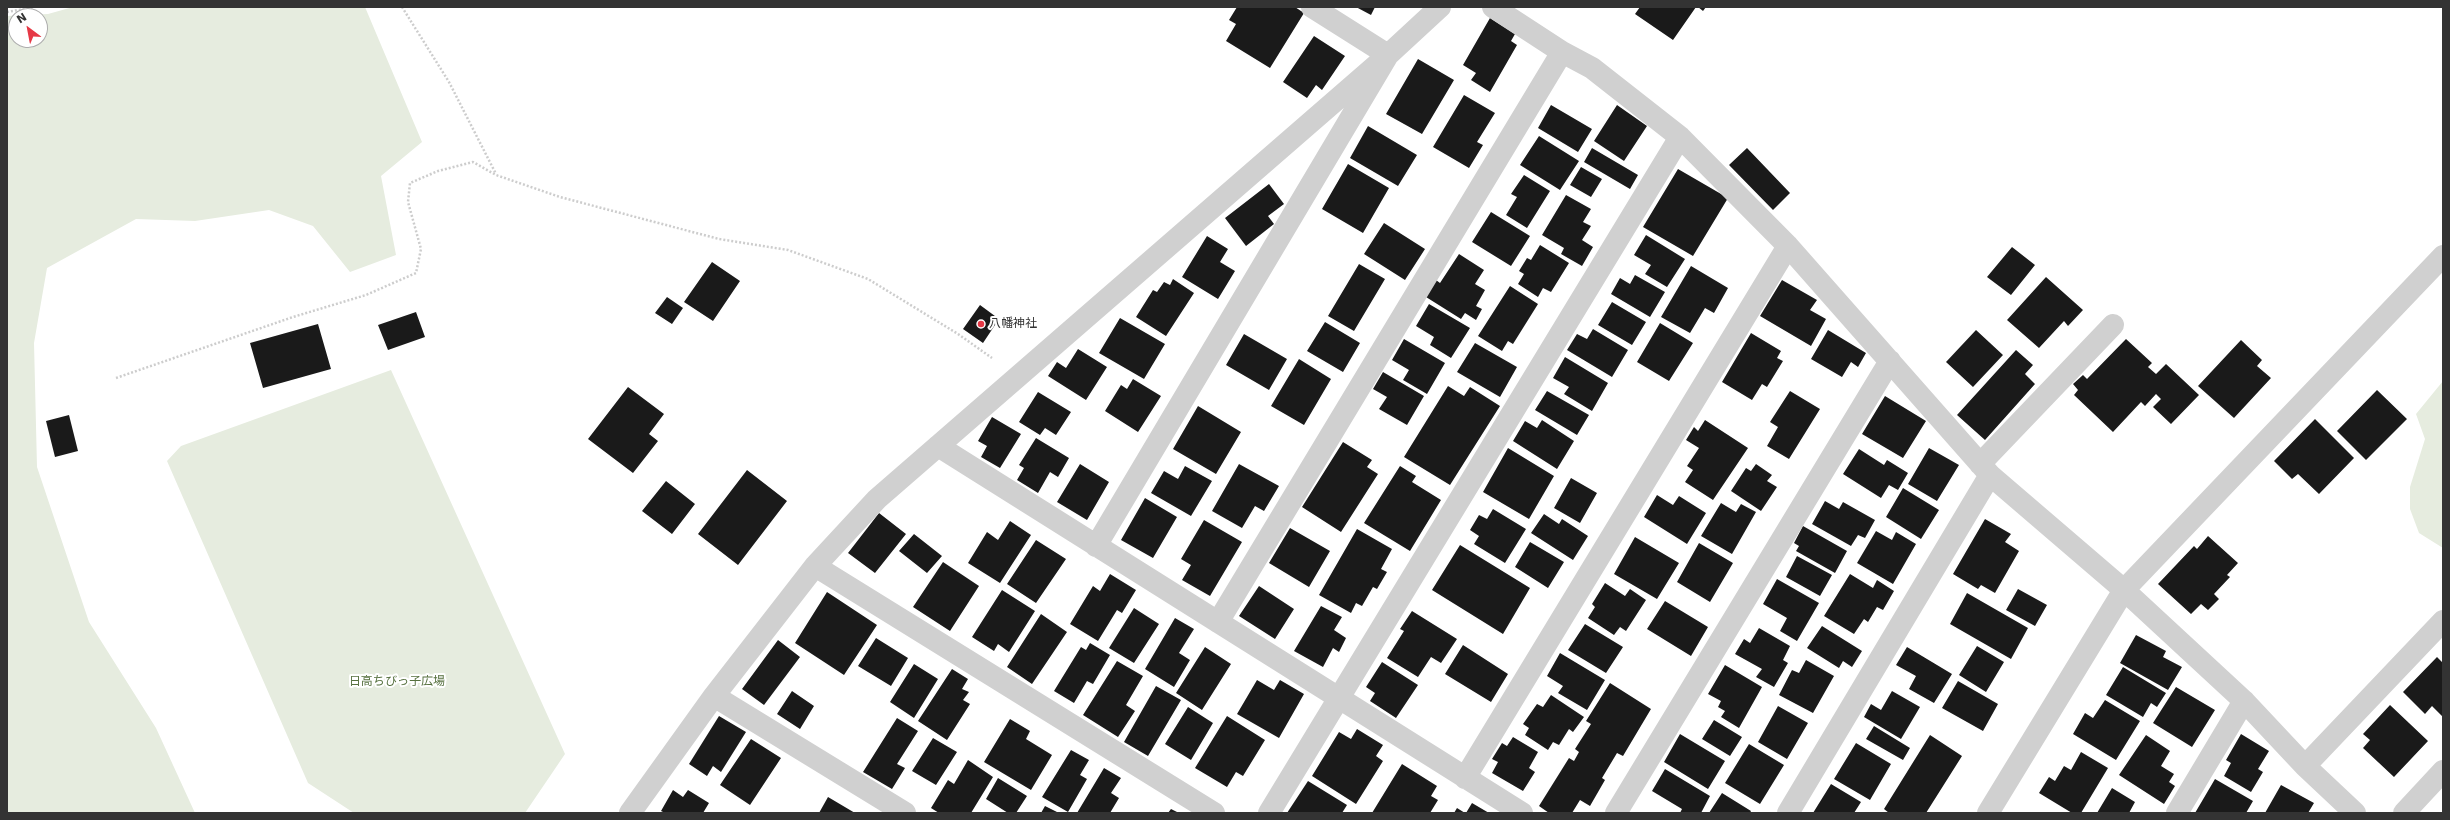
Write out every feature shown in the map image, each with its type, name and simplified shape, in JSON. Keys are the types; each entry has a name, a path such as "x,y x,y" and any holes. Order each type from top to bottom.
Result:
{"street":[{"path":"1312,7 1388,55"},
{"path":"630,813 714,696 815,566 876,499 1388,55 1440,7"},
{"path":"1493,7 1562,52 1592,68 1680,137 1788,246 1985,469 2124,590 2244,701 2348,810"},
{"path":"1218,622 1562,52"},
{"path":"1096,546 1388,55"},
{"path":"1269,813 1680,137"},
{"path":"1465,778 1788,246"},
{"path":"1988,813 2124,590 2443,256"},
{"path":"1788,813 1985,469 2113,325"},
{"path":"1616,813 1890,361"},
{"path":"938,446 1522,813"},
{"path":"815,566 1214,813"},
{"path":"2305,766 2443,621"},
{"path":"714,696 905,813"},
{"path":"2177,813 2244,701"},
{"path":"2404,813 2443,771"}],"path":[{"path":"7,12 35,7"},
{"path":"402,7 449,82 496,175"},
{"path":"116,378 286,320 366,295 416,273 422,249 408,202 410,183 438,171 473,162 496,175 560,197 719,239 788,250 868,279 958,334 1018,376"}],"green space":[{"path":"73,7 365,7 422,142 381,176 396,255 350,272 313,226 269,210 195,221 136,219 47,268 34,343 37,467 89,622 156,728 195,813 7,813 7,16 8,48 48,48 48,14"},
{"name":"日高ちびっ子広場","path":"391,370 565,754 525,813 354,813 308,783 167,461 181,446"},
{"path":"2443,381 2443,548 2419,533 2410,509 2410,487 2425,439 2416,414"}],"building":[{"path":"1237,7 1295,7 1304,13 1270,68 1226,41 1236,24 1229,20"},
{"path":"1356,7 1375,7 1371,15"},
{"path":"1640,7 1696,7 1673,40 1635,14"},
{"path":"1698,7 1706,7 1703,11"},
{"path":"1490,18 1515,34 1511,41 1517,45 1490,92 1471,80 1476,73 1463,65"},
{"path":"1314,36 1345,56 1322,90 1316,85 1307,98 1283,82"},
{"path":"1418,59 1454,80 1422,134 1386,114"},
{"path":"1464,95 1495,113 1477,142 1483,145 1469,168 1433,147"},
{"path":"1551,105 1592,129 1578,152 1538,128"},
{"path":"1617,105 1647,126 1624,161 1594,141"},
{"path":"1368,126 1417,155 1398,186 1350,158"},
{"path":"1539,136 1579,161 1560,190 1520,165"},
{"path":"1592,148 1638,175 1630,189 1584,162"},
{"path":"1747,148 1790,193 1773,210 1729,165"},
{"path":"1348,164 1389,188 1363,233 1322,209"},
{"path":"1581,167 1602,179 1591,197 1570,185"},
{"path":"1678,169 1728,198 1693,256 1643,227"},
{"path":"1524,175 1550,191 1527,228 1506,215 1517,197 1511,194"},
{"path":"1269,184 1284,204 1268,216 1274,224 1246,246 1225,218"},
{"path":"1566,195 1591,209 1583,222 1591,226 1582,240 1593,247 1582,266 1561,254 1564,248 1542,235"},
{"path":"1491,212 1530,236 1511,266 1472,242"},
{"path":"1384,223 1425,249 1405,280 1364,254"},
{"path":"1646,235 1685,259 1667,287 1645,274 1651,265 1634,255"},
{"path":"1207,236 1228,249 1220,262 1235,271 1218,299 1182,277"},
{"path":"1540,245 1569,263 1551,292 1543,288 1538,297 1518,284 1524,274 1519,271 1527,258 1531,260"},
{"path":"2012,247 2035,265 2011,295 1987,277"},
{"path":"1459,254 1484,270 1475,284 1485,290 1476,306 1482,309 1476,320 1465,313 1461,319 1426,297 1436,280 1440,283"},
{"path":"712,262 740,281 713,321 684,302"},
{"path":"1359,264 1385,279 1354,331 1328,316"},
{"path":"1691,266 1728,288 1714,313 1705,308 1690,333 1661,317"},
{"path":"1635,275 1665,292 1650,317 1611,294 1620,278 1630,284"},
{"path":"2046,277 2083,310 2068,326 2064,321 2039,348 2007,320"},
{"path":"1173,279 1194,293 1166,336 1136,317 1153,290 1157,292 1164,282 1170,285"},
{"path":"1782,280 1817,300 1810,310 1826,319 1811,346 1760,316"},
{"path":"1510,286 1538,304 1513,344 1508,341 1502,351 1478,336"},
{"path":"667,297 683,308 672,324 655,313"},
{"path":"1612,302 1646,322 1632,345 1598,325"},
{"path":"1429,304 1470,328 1451,358 1430,345 1434,337 1416,326"},
{"name":"八幡神社","path":"980,305 999,319 983,343 963,329"},
{"path":"416,312 425,337 388,350 378,325"},
{"path":"1120,318 1165,344 1144,379 1099,353"},
{"path":"1325,322 1360,343 1343,372 1307,351"},
{"path":"1660,323 1693,343 1669,381 1637,362"},
{"path":"318,324 331,369 263,388 250,343"},
{"path":"1593,329 1628,350 1612,377 1567,350 1577,334 1587,339"},
{"path":"1828,330 1866,353 1858,367 1851,362 1842,377 1811,359"},
{"path":"1976,330 2003,355 1973,387 1946,362"},
{"path":"1751,333 1781,351 1777,358 1783,361 1767,387 1762,384 1752,400 1722,382"},
{"path":"1244,334 1287,359 1269,390 1226,365"},
{"path":"1404,339 1445,363 1427,394 1403,380 1409,370 1392,360"},
{"path":"2126,339 2152,363 2148,367 2156,374 2166,364 2199,395 2171,424 2153,407 2161,399 2156,394 2145,406 2141,402 2113,432 2074,395 2078,390 2073,384 2083,375 2087,379"},
{"path":"2241,340 2262,360 2257,366 2271,378 2234,418 2198,386"},
{"path":"1475,343 1517,367 1500,397 1457,372"},
{"path":"1078,349 1107,367 1086,400 1048,376 1057,362 1066,368"},
{"path":"2016,350 2033,365 2025,374 2035,384 1985,440 1957,415"},
{"path":"1565,357 1608,383 1592,411 1564,394 1569,387 1553,378"},
{"path":"1299,359 1331,379 1304,425 1271,406"},
{"path":"1383,372 1424,396 1407,425 1379,409 1387,397 1373,389"},
{"path":"1133,379 1161,396 1138,432 1105,411 1121,385 1127,389"},
{"path":"1448,386 1464,396 1470,387 1500,406 1450,485 1404,457"},
{"path":"628,387 664,414 649,434 658,441 633,473 588,439"},
{"path":"2377,390 2407,419 2366,460 2337,431"},
{"path":"1547,391 1589,415 1577,435 1535,410"},
{"path":"1790,391 1820,409 1789,459 1767,446 1778,427 1770,422"},
{"path":"1038,392 1071,412 1056,435 1045,428 1040,435 1019,422"},
{"path":"1885,396 1926,421 1903,458 1862,434"},
{"path":"1198,406 1241,432 1216,474 1173,449"},
{"path":"69,415 78,451 55,457 46,421"},
{"path":"992,417 1021,434 1000,468 981,457 987,446 978,441"},
{"path":"2315,419 2354,458 2319,494 2298,474 2292,479 2274,461"},
{"path":"1542,420 1574,441 1557,469 1513,441 1525,421 1537,428"},
{"path":"1705,420 1748,448 1713,500 1685,482 1693,470 1687,466 1699,448 1686,440 1694,427 1698,431"},
{"path":"1036,438 1069,458 1058,477 1050,472 1038,493 1017,480 1024,468 1019,465"},
{"path":"1343,442 1372,460 1367,467 1378,474 1341,532 1302,507"},
{"path":"1508,448 1554,476 1529,519 1483,492"},
{"path":"1929,448 1959,465 1937,501 1908,484"},
{"path":"1859,449 1884,465 1887,460 1908,473 1898,490 1889,485 1881,498 1843,474"},
{"path":"1080,464 1109,482 1087,520 1057,502"},
{"path":"1239,464 1279,486 1264,511 1255,506 1242,528 1212,511"},
{"path":"1756,464 1772,475 1767,481 1777,487 1761,511 1731,491 1746,468 1751,471"},
{"path":"1185,466 1212,481 1191,516 1151,493 1164,471 1178,479"},
{"path":"1400,466 1416,476 1412,482 1441,500 1410,551 1364,523"},
{"path":"747,470 787,501 738,565 698,534"},
{"path":"1571,478 1597,493 1580,523 1554,508"},
{"path":"666,481 695,504 672,534 642,511"},
{"path":"1903,488 1939,510 1921,539 1886,517"},
{"path":"1657,495 1673,505 1679,496 1706,513 1687,544 1644,517"},
{"path":"1145,498 1177,517 1153,558 1121,540"},
{"path":"1825,501 1839,509 1843,502 1875,520 1865,538 1858,535 1851,546 1812,524"},
{"path":"1721,503 1736,512 1741,504 1756,512 1732,554 1701,536"},
{"path":"1493,509 1526,529 1505,563 1474,544 1479,536 1470,530 1479,515 1487,519"},
{"path":"879,513 906,534 875,573 848,553"},
{"path":"1544,514 1559,524 1562,519 1588,536 1573,560 1531,533"},
{"path":"1985,519 2011,534 2005,542 2019,551 1995,593 1981,585 1978,589 1953,574"},
{"path":"1204,520 1242,542 1210,596 1182,580 1191,565 1181,559"},
{"path":"1010,521 1031,535 1000,583 968,563 987,532 998,540"},
{"path":"1803,526 1847,551 1835,573 1796,551 1799,546 1794,543"},
{"path":"1290,528 1330,551 1309,587 1269,563"},
{"path":"1357,529 1392,549 1381,569 1387,572 1377,589 1373,587 1362,606 1356,603 1351,613 1319,595"},
{"path":"1876,531 1892,540 1896,532 1916,544 1893,584 1857,563"},
{"path":"914,534 942,556 927,573 899,551"},
{"path":"2208,536 2238,563 2227,575 2230,577 2214,594 2219,599 2208,610 2201,604 2191,614 2158,584 2194,546 2197,549"},
{"path":"1635,537 1679,563 1657,599 1614,574"},
{"path":"1036,540 1066,559 1036,603 1007,584"},
{"path":"1530,542 1564,562 1548,588 1515,567"},
{"path":"1699,543 1733,563 1710,602 1677,582"},
{"path":"1460,545 1530,588 1503,634 1432,590"},
{"path":"1797,556 1832,575 1820,596 1786,577"},
{"path":"943,562 979,586 950,631 913,607"},
{"path":"1110,574 1136,590 1122,613 1117,610 1098,641 1070,624 1093,586 1100,591"},
{"path":"1850,574 1873,588 1877,580 1894,591 1883,610 1877,607 1868,622 1864,619 1854,634 1824,616"},
{"path":"1777,579 1819,603 1797,641 1780,631 1787,618 1763,604"},
{"path":"1605,583 1625,596 1630,589 1646,600 1626,631 1620,627 1614,635 1588,618 1595,607 1592,604"},
{"path":"1259,586 1294,609 1275,639 1239,616"},
{"path":"2018,589 2047,605 2035,626 2006,610"},
{"path":"1002,590 1035,611 1009,652 998,644 994,651 972,637"},
{"path":"827,592 877,625 844,675 795,643"},
{"path":"1967,593 2028,628 2011,659 1950,624"},
{"path":"1665,601 1708,627 1691,656 1647,629"},
{"path":"1321,606 1342,617 1334,630 1346,638 1339,652 1333,648 1323,667 1294,651"},
{"path":"1134,608 1159,624 1134,663 1109,648"},
{"path":"1412,611 1457,639 1441,663 1431,657 1418,677 1387,658 1404,631 1400,629"},
{"path":"1041,614 1067,632 1032,684 1007,667"},
{"path":"1175,618 1194,629 1179,653 1190,660 1174,687 1145,669"},
{"path":"1585,624 1623,647 1606,673 1568,650"},
{"path":"1822,626 1862,651 1852,667 1843,661 1839,668 1807,648"},
{"path":"1759,628 1790,646 1783,660 1788,663 1774,687 1756,677 1762,669 1735,654 1744,639 1750,643"},
{"path":"2136,635 2166,651 2163,657 2182,667 2168,690 2120,663"},
{"path":"876,638 908,658 891,686 858,666"},
{"path":"778,640 800,657 764,705 742,689"},
{"path":"1090,643 1110,655 1093,684 1087,681 1074,703 1054,691 1081,647 1086,650"},
{"path":"1463,645 1508,674 1491,702 1445,674"},
{"path":"1977,646 2004,662 1986,692 1959,675"},
{"path":"1205,647 1231,664 1202,710 1176,693"},
{"path":"1907,647 1952,674 1934,703 1909,689 1916,676 1896,665"},
{"path":"1560,653 1605,680 1587,710 1558,693 1563,686 1547,676"},
{"path":"2437,657 2443,663 2443,717 2432,706 2425,714 2403,692"},
{"path":"1806,660 1834,676 1813,713 1779,695 1792,670 1799,673"},
{"path":"1117,661 1143,676 1126,705 1135,711 1118,737 1083,715"},
{"path":"1382,662 1418,685 1396,718 1370,701 1375,693 1366,687"},
{"path":"914,664 938,679 914,718 890,702"},
{"path":"1725,665 1762,687 1739,728 1721,717 1725,711 1718,707 1721,701 1708,694"},
{"path":"2123,667 2166,693 2157,707 2151,703 2143,717 2106,695"},
{"path":"952,669 968,679 962,689 969,692 963,700 970,704 947,740 918,721"},
{"path":"1257,680 1274,690 1280,680 1304,694 1279,738 1237,714"},
{"path":"1958,681 1998,704 1983,731 1942,708"},
{"path":"1610,683 1651,709 1623,756 1617,753 1602,778 1605,780 1590,806 1580,800 1572,813 1549,813 1539,806 1569,758 1574,761 1579,752 1575,749 1591,724 1586,721"},
{"path":"1156,686 1181,700 1148,756 1124,742"},
{"path":"2176,687 2215,710 2192,747 2153,723"},
{"path":"792,691 814,706 800,729 777,714"},
{"path":"1892,691 1920,707 1901,739 1864,717 1871,704 1881,710"},
{"path":"1551,695 1584,717 1573,732 1569,729 1559,745 1553,742 1548,750 1525,735 1529,728 1523,724 1537,704 1543,707"},
{"path":"2105,700 2140,721 2116,760 2073,734 2085,713 2093,718"},
{"path":"2390,705 2428,741 2394,777 2363,748 2370,740 2363,734"},
{"path":"1778,706 1808,723 1787,759 1758,742"},
{"path":"1188,707 1213,723 1191,760 1165,744"},
{"path":"719,716 746,732 721,772 713,766 707,776 689,764"},
{"path":"1227,716 1265,740 1243,776 1236,772 1227,787 1195,768"},
{"path":"897,718 918,731 897,764 905,768 892,789 863,772"},
{"path":"1010,719 1030,731 1026,739 1052,755 1031,790 984,762"},
{"path":"1714,720 1742,737 1730,756 1702,739"},
{"path":"1874,726 1910,748 1903,760 1866,739"},
{"path":"1357,729 1383,745 1376,756 1383,761 1356,804 1312,776 1339,732 1351,739"},
{"path":"1680,734 1725,761 1708,789 1664,762"},
{"path":"2241,734 2269,751 2258,769 2263,772 2251,792 2224,776 2231,763 2226,760"},
{"path":"1930,735 1962,756 1926,813 1889,813 1884,809"},
{"path":"2146,735 2170,751 2161,766 2174,774 2169,782 2175,786 2164,804 2119,775"},
{"path":"1513,737 1538,752 1529,768 1535,772 1523,791 1492,773 1498,762 1492,759 1502,743 1507,746"},
{"path":"933,738 957,752 936,785 912,771"},
{"path":"751,739 781,758 750,805 720,785"},
{"path":"1856,743 1891,764 1870,800 1834,779"},
{"path":"1749,744 1784,765 1760,804 1725,783"},
{"path":"1071,750 1089,760 1080,775 1087,779 1068,812 1042,797"},
{"path":"2081,752 2108,768 2081,813 2072,813 2039,793 2049,777 2055,781 2064,766 2071,770"},
{"path":"968,760 993,777 971,813 939,813 931,808 948,780 954,784"},
{"path":"1402,764 1437,786 1431,796 1438,800 1430,813 1372,813"},
{"path":"1104,768 1121,778 1111,793 1119,798 1110,813 1077,813"},
{"path":"1665,769 1710,796 1701,813 1680,813 1682,809 1652,791"},
{"path":"998,778 1027,796 1016,813 1008,813 986,799"},
{"path":"2215,779 2253,801 2246,813 2195,813"},
{"path":"1308,781 1347,805 1342,813 1287,813"},
{"path":"1831,784 1861,802 1854,813 1813,813"},
{"path":"2281,785 2314,803 2308,813 2265,813"},
{"path":"2112,788 2135,802 2129,813 2097,813"},
{"path":"673,790 683,797 688,790 709,803 703,813 665,813 661,811"},
{"path":"1722,793 1751,811 1750,813 1709,813"},
{"path":"828,797 855,813 819,813"},
{"path":"1472,803 1489,813 1466,813"},
{"path":"1045,806 1059,813 1041,813"},
{"path":"1457,808 1465,813 1454,813"},
{"path":"1171,809 1179,813 1168,813"}],"place":[{"name":"八幡神社","path":"981,324"}]}
